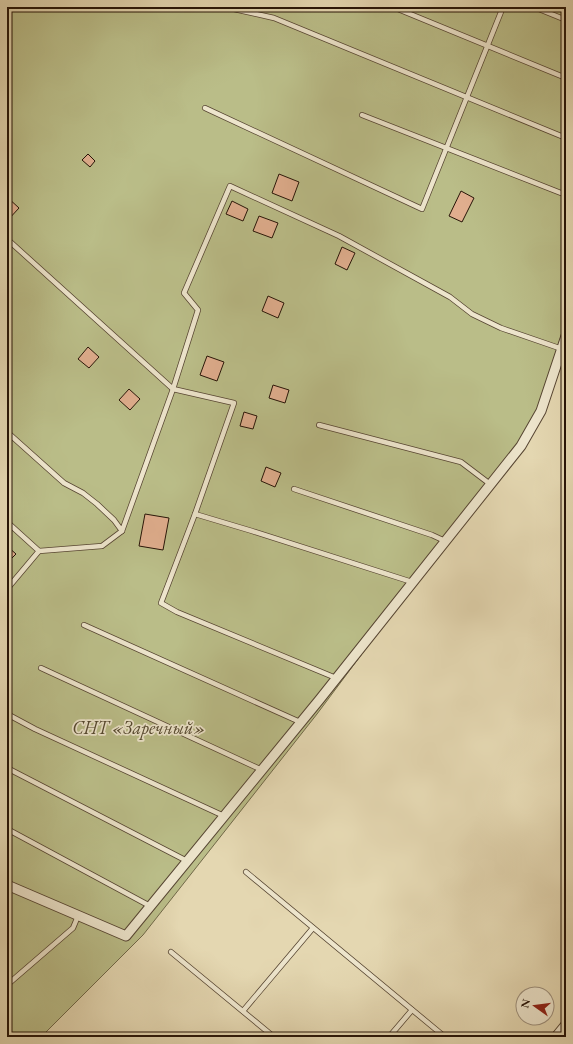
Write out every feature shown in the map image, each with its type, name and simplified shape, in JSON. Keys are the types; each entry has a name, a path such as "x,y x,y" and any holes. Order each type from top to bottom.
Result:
{"street":[{"path":"7,885 126,936 262,770 521,446 541,411 566,336"},
{"path":"557,1037 566,1026"}],"lane":[{"path":"225,7 274,18 566,138"},
{"path":"393,7 566,78"},
{"path":"205,108 422,209 503,7"},
{"path":"534,7 566,20"},
{"path":"362,115 566,195"},
{"path":"7,590 39,551 102,546 122,531 173,389 198,310 184,293 230,186 339,236 450,297 472,314 501,328 562,349"},
{"path":"7,239 173,389 234,403 161,603 177,612 336,678"},
{"path":"319,425 461,462 490,484"},
{"path":"7,432 64,483 83,493 97,504 114,520 122,531"},
{"path":"294,489 432,534 445,541"},
{"path":"194,514 259,533 412,582"},
{"path":"7,522 39,551"},
{"path":"84,625 300,722"},
{"path":"41,668 262,770"},
{"path":"7,714 34,729 224,816"},
{"path":"7,768 187,862"},
{"path":"7,829 150,906"},
{"path":"246,872 445,1037"},
{"path":"7,985 73,928 78,916"},
{"path":"243,1011 313,928"},
{"path":"171,952 274,1037"},
{"path":"389,1037 412,1010"}],"green space":[{"name":"СНТ «Заречный»","path":"7,7 566,7 566,320 533,425 317,714 143,935 41,1037 7,1037"}],"building":[{"path":"88,154 95,161 90,167 82,160"},
{"path":"279,174 299,182 292,201 272,193"},
{"path":"461,191 474,198 462,222 449,216"},
{"path":"7,197 19,208 7,221"},
{"path":"232,201 248,209 243,221 226,214"},
{"path":"259,216 278,223 272,238 253,231"},
{"path":"342,247 355,253 347,270 335,264"},
{"path":"268,296 284,303 278,318 262,311"},
{"path":"88,347 99,357 89,368 78,359"},
{"path":"207,356 224,362 217,381 200,375"},
{"path":"273,385 289,390 285,403 269,398"},
{"path":"129,389 140,399 130,410 119,400"},
{"path":"244,412 257,416 253,429 240,426"},
{"path":"266,467 281,473 275,487 261,481"},
{"path":"145,514 169,518 163,550 139,546"},
{"path":"7,546 16,554 7,563"}]}
